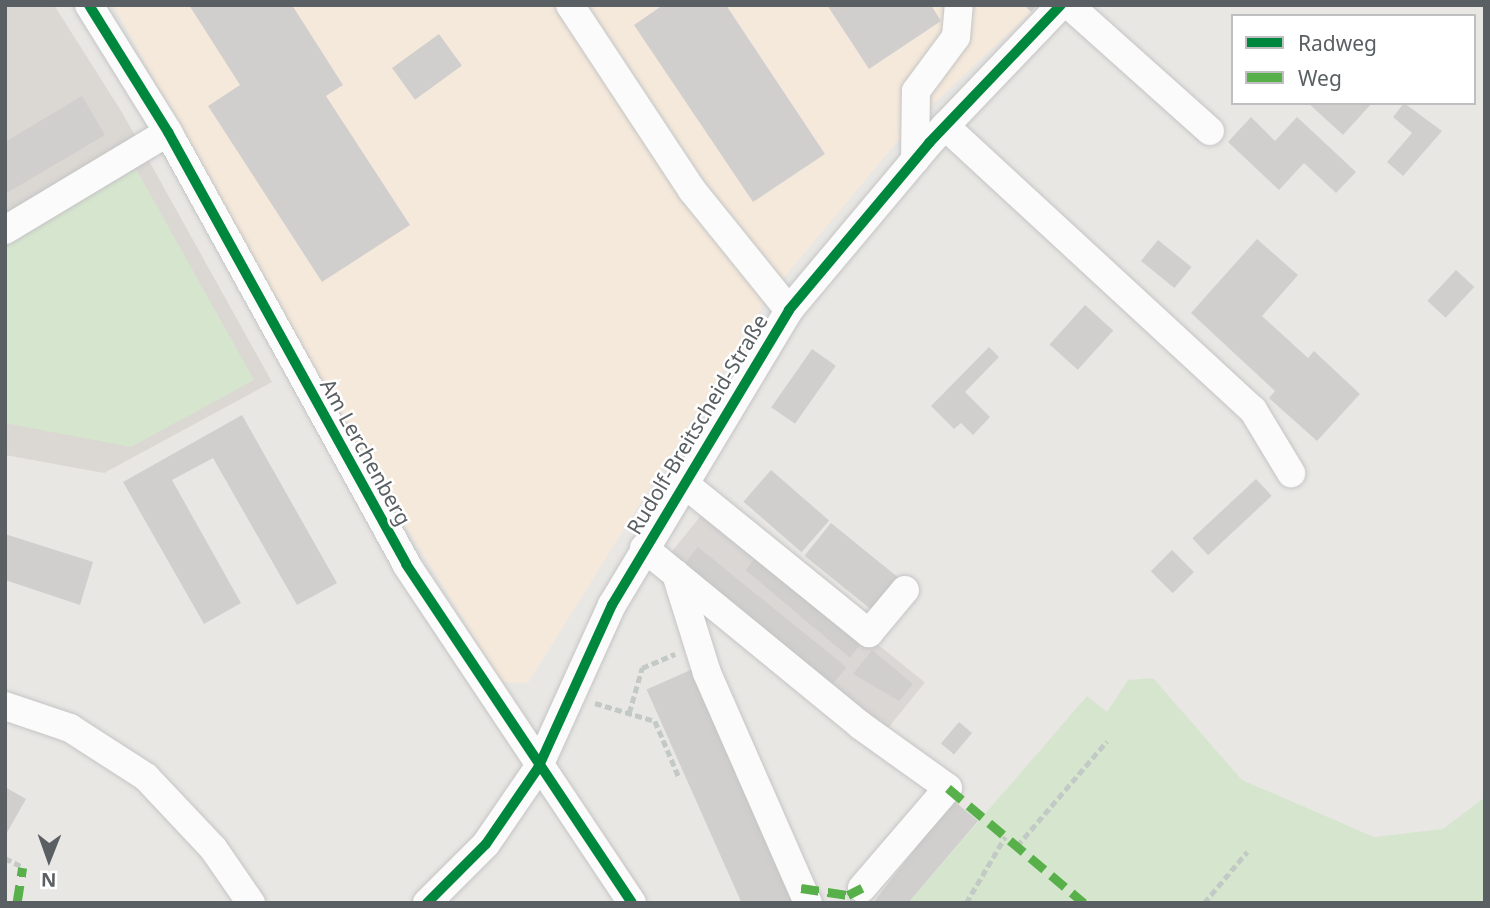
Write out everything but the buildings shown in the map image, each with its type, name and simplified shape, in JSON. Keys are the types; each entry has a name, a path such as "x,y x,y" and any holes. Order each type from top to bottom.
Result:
{"street":[{"name":"Am Lerchenberg","path":"89,5 168,132 405,564 538,768 632,903"},
{"path":"570,5 692,190 789,310"},
{"path":"915,160 916,91 956,37 959,5"},
{"name":"Rudolf-Breitscheid-Straße","path":"427,903 486,844 538,768 571,696 681,481 789,310 915,160 1061,5"},
{"path":"1069,5 1210,131"},
{"path":"945,127 1253,410 1291,473"},
{"path":"5,230 168,132"},
{"path":"681,481 869,633 905,590"},
{"path":"645,548 860,725 948,788 862,888"},
{"path":"676,574 697,645 808,903"},
{"path":"5,706 70,728 146,777 213,848 251,903"}],"path":[{"path":"629,713 642,668 697,645"},
{"path":"571,696 655,721 679,778"},
{"path":"1017,846 1107,741"},
{"path":"966,903 1005,837"},
{"path":"1204,903 1247,852"},
{"path":"5,858 23,867"}],"shaded area":[{"path":"5,5 54,5 123,114 272,382 104,473 5,455"},
{"path":"113,5 1038,5 911,125 772,292 528,683 502,682 373,473"},
{"path":"708,507 925,683 870,750 653,575"}],"green space":[{"path":"136,169 254,380 131,447 5,423 5,247"},
{"path":"1153,678 1242,780 1374,837 1443,829 1485,797 1485,903 908,903 1087,696 1107,712 1128,680"}],"marked path":[{"path":"948,788 1084,903"},
{"path":"17,903 23,867"},
{"path":"801,888 848,895 862,888"}],"cycle path":[{"path":"89,5 168,132 406,564 632,903"},
{"path":"427,903 486,844 538,768 612,605 789,310 929,143 1061,5"}]}
